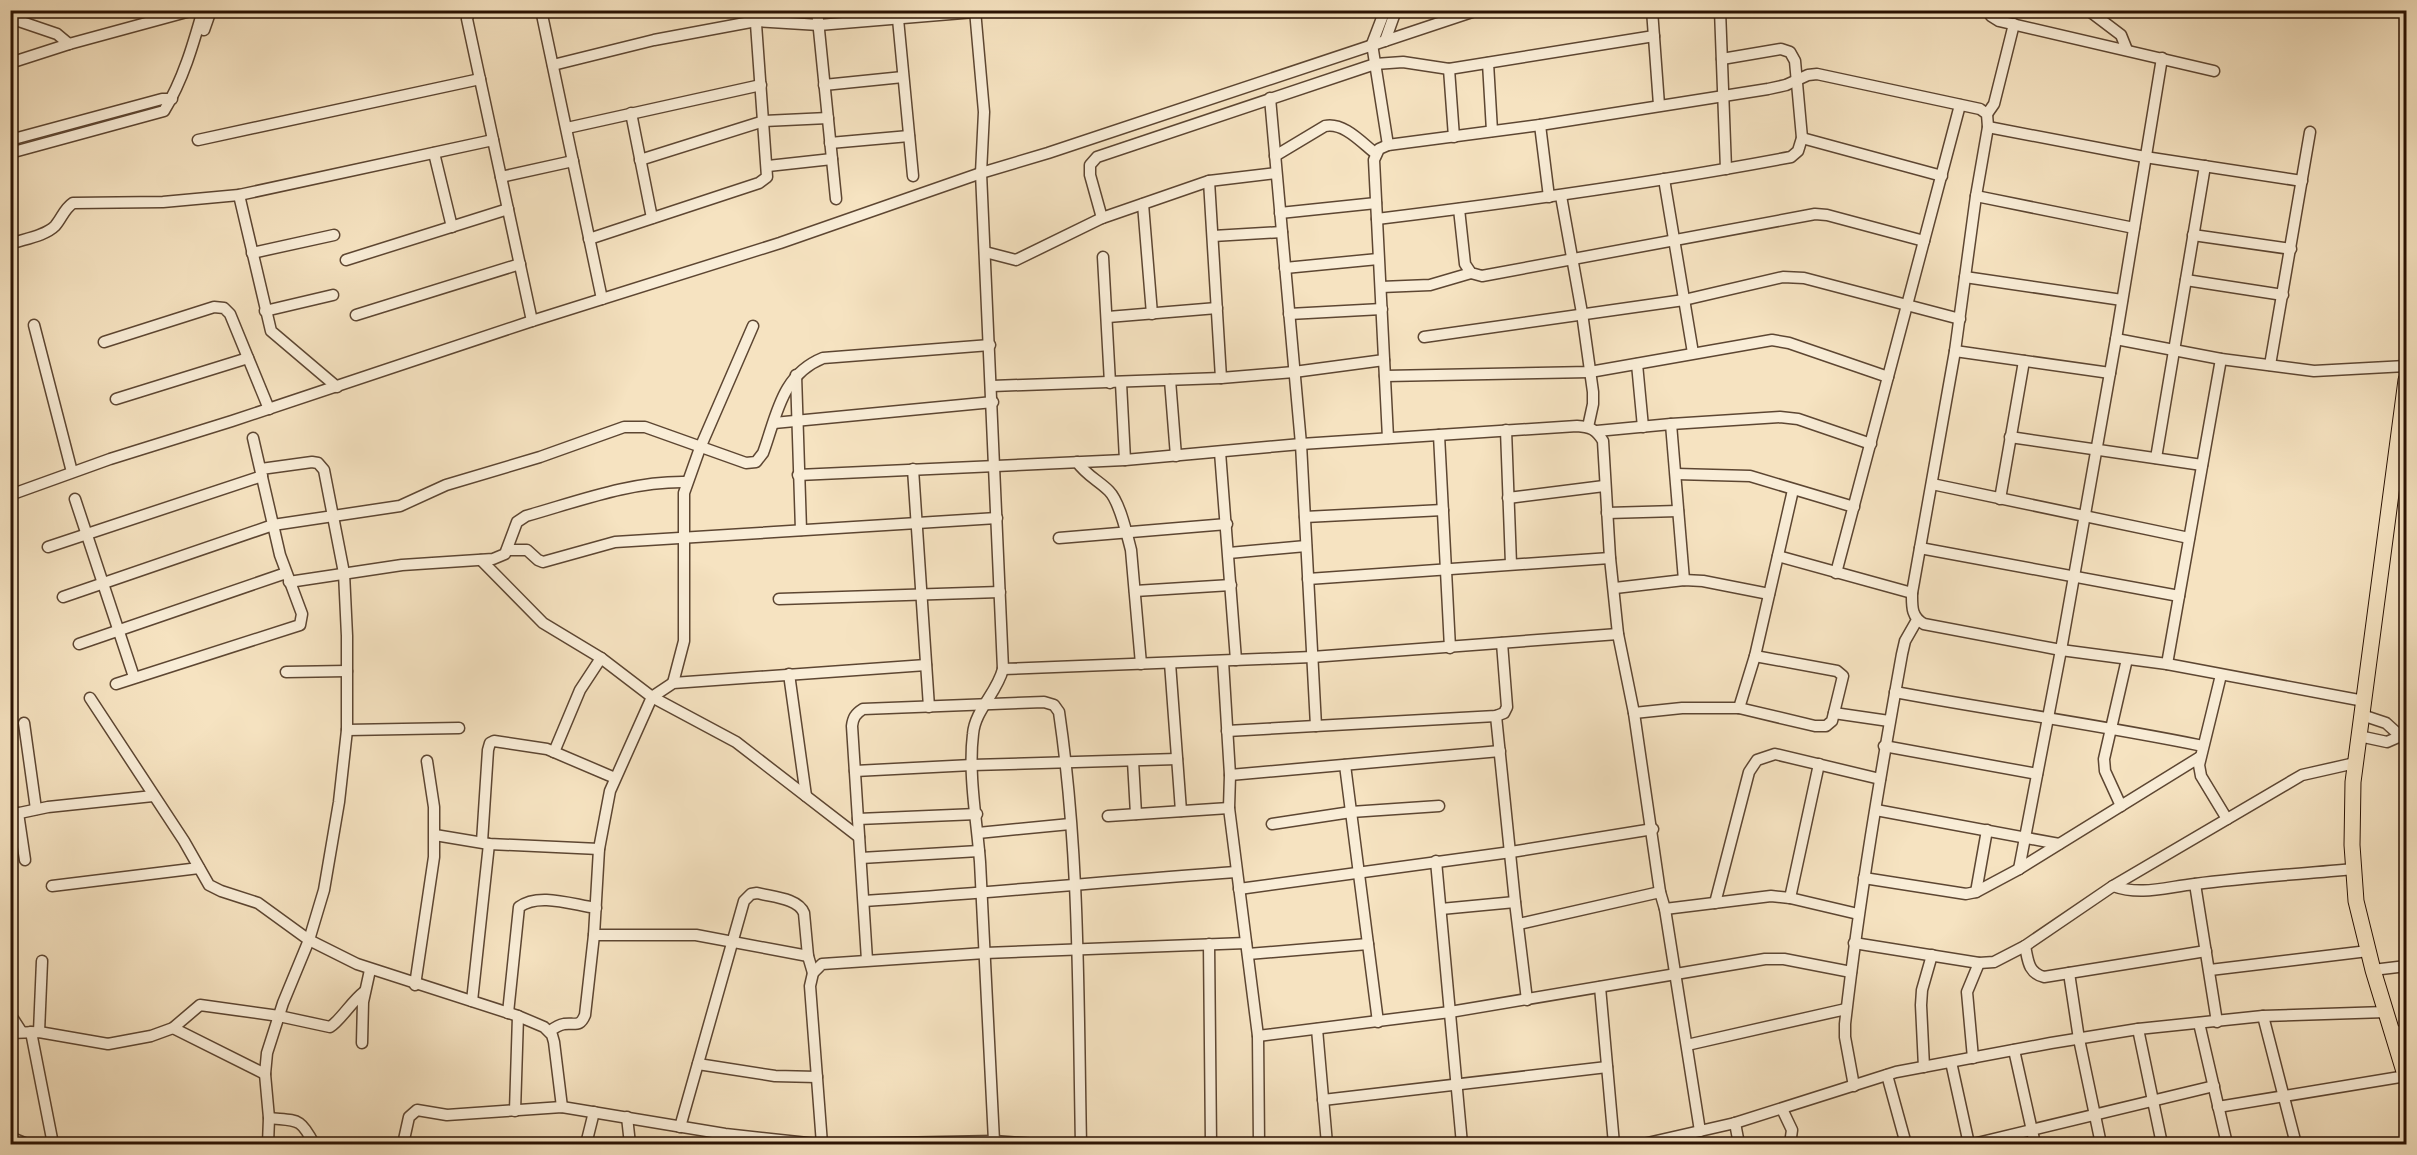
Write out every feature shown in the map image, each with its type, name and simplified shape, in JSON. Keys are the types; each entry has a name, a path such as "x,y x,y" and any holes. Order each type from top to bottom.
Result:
{"main road":[{"path":"2406,385 2353,782 2353,869 2356,902 2386,1012 2400,1032 2406,1077"}],"street":[{"path":"10,63 69,44 194,10"},
{"path":"10,153 164,111 172,99 193,48 203,10"},
{"path":"193,48 201,38 211,10"},
{"path":"470,10 467,19 532,321"},
{"path":"541,10 602,299"},
{"path":"817,10 836,199"},
{"path":"1385,10 1372,44 1388,145"},
{"path":"1385,41 1396,10"},
{"path":"10,495 72,472 337,387 532,321 780,243 981,173 1048,153 1478,10"},
{"path":"1652,10 1659,105"},
{"path":"1720,10 1726,169"},
{"path":"1987,10 1999,21 2214,70"},
{"path":"2088,10 2121,35 2127,50"},
{"path":"553,65 755,16 819,25 975,11 984,112 981,173 993,402 1003,669 1000,680 975,721 972,765 977,814 994,1142"},
{"path":"589,239 759,183 767,177 768,166 755,16"},
{"path":"10,18 57,34 69,44"},
{"path":"898,19 913,176"},
{"path":"2014,24 1994,104 1987,114 1988,127 1976,196 1955,351 1912,593 1914,614 1917,620 1924,624 2061,650 2167,664 2363,708 2404,735"},
{"path":"1102,218 1090,175 1090,165 1097,157 1269,98 1375,64 1403,62 1449,69 1654,36"},
{"path":"1377,219 1561,196 1791,157 1798,151 1802,138 1795,60 1790,52 1781,49 1722,59"},
{"path":"2019,869 2097,450 2162,58"},
{"path":"1488,63 1492,130"},
{"path":"1449,69 1454,136"},
{"path":"1375,153 1388,145 1540,125 1786,85 1797,79 1817,75 1980,109 1987,114"},
{"path":"824,85 903,77"},
{"path":"198,140 480,79"},
{"path":"567,128 761,85"},
{"path":"1269,98 1301,444 1316,726"},
{"path":"10,140 162,99 172,99"},
{"path":"1836,573 1960,105"},
{"path":"631,113 652,218"},
{"path":"640,160 764,121 828,118"},
{"path":"1275,156 1326,126 1333,125 1342,128 1375,153"},
{"path":"1540,125 1549,197"},
{"path":"1988,127 2145,157 2302,181"},
{"path":"2270,365 2310,132"},
{"path":"830,143 909,136"},
{"path":"1802,138 1942,176"},
{"path":"10,244 47,232 55,226 65,210 73,203 163,202 239,195 493,140"},
{"path":"435,153 452,227"},
{"path":"1375,153 1378,259 1388,438"},
{"path":"768,166 832,159"},
{"path":"501,177 573,161"},
{"path":"2156,458 2205,166"},
{"path":"985,252 1016,260 1102,218 1143,204 1209,182 1276,173"},
{"path":"1665,179 1693,353"},
{"path":"1209,182 1221,378"},
{"path":"239,195 271,331 337,387"},
{"path":"1561,196 1582,313 1590,372 1593,429 1602,441 1618,634 1634,713 1653,829 1660,892 1665,909 1700,1131"},
{"path":"1976,196 2134,228"},
{"path":"1280,213 1376,203"},
{"path":"1143,204 1152,314"},
{"path":"346,260 508,209"},
{"path":"1459,209 1465,264 1471,273"},
{"path":"1381,287 1430,285 1471,273 1482,276 1572,258 1675,242 1815,214 1827,215 1924,241"},
{"path":"1213,236 1282,232"},
{"path":"252,253 334,235"},
{"path":"2193,235 2291,249"},
{"path":"1104,256 1108,317 1125,460"},
{"path":"1285,268 1378,259"},
{"path":"356,315 519,264"},
{"path":"1424,337 1684,300 1783,277 1804,278 1960,319"},
{"path":"1965,277 2122,300"},
{"path":"2186,280 2283,295"},
{"path":"265,311 333,295"},
{"path":"104,342 219,306 228,310 269,409"},
{"path":"1108,317 1217,308"},
{"path":"1289,314 1382,309"},
{"path":"34,325 72,472"},
{"path":"673,683 684,642 686,482 753,326"},
{"path":"2116,339 2221,358 2314,371 2406,366"},
{"path":"1385,376 1590,372 1772,340 1790,343 1888,377"},
{"path":"63,597 273,525 410,503 446,485 540,457 624,428 645,427 746,463 756,462 763,453 787,387 796,375 814,362 823,358 990,345"},
{"path":"1955,351 2110,374"},
{"path":"117,399 248,358"},
{"path":"2167,664 2221,358"},
{"path":"992,386 1221,378 1294,372 1384,360"},
{"path":"2000,499 2024,361"},
{"path":"1637,364 1643,426"},
{"path":"796,375 801,530"},
{"path":"1170,380 1176,456"},
{"path":"774,423 993,402"},
{"path":"798,476 1125,460 1301,444 1506,430 1593,429 1780,417 1798,419 1870,444"},
{"path":"1671,423 1684,580"},
{"path":"1506,430 1511,564"},
{"path":"1439,435 1450,648"},
{"path":"2010,436 2202,465"},
{"path":"116,684 296,628 302,620 273,525 253,438"},
{"path":"1220,452 1236,660"},
{"path":"48,547 261,473 312,462 318,463 324,470 344,573 347,730 339,802 328,868 309,940 267,1053 265,1074 269,1118 268,1144"},
{"path":"1077,462 1083,471 1110,492 1127,534 1131,550 1141,664"},
{"path":"913,469 929,707"},
{"path":"1676,474 1750,476 1854,507"},
{"path":"79,644 287,577 500,557 507,550 517,522 526,516 636,486 686,482"},
{"path":"1932,484 2189,538"},
{"path":"1509,498 1604,486"},
{"path":"1739,708 1755,656 1793,490"},
{"path":"75,500 134,677"},
{"path":"1305,517 1443,510"},
{"path":"1607,513 1678,511"},
{"path":"507,550 527,550 541,562 607,543 997,518"},
{"path":"1059,538 1227,524"},
{"path":"1229,553 1306,546"},
{"path":"1920,548 2179,596"},
{"path":"1778,556 1912,593"},
{"path":"1308,579 1610,558"},
{"path":"481,560 538,619 601,658 652,697 736,742 859,837"},
{"path":"1615,588 1684,580 1703,581 1769,594"},
{"path":"1135,591 1231,585"},
{"path":"779,600 1000,592"},
{"path":"1854,1086 1845,1037 1854,943 1884,746 1905,641 1917,620"},
{"path":"1003,669 1312,657 1618,634"},
{"path":"1227,731 1496,716 1508,707 1502,643"},
{"path":"1634,713 1682,708 1739,708 1815,726 1826,726 1832,721 1844,676 1838,671 1755,656"},
{"path":"554,752 580,690 601,658"},
{"path":"2121,806 2105,771 2104,759 2127,659"},
{"path":"1223,661 1230,775 1229,808 1258,1036 1259,1144"},
{"path":"1170,663 1182,811"},
{"path":"550,1031 565,1024 578,1025 585,1015 594,935 599,849 615,778 652,697 673,683 926,666"},
{"path":"286,672 347,670"},
{"path":"789,674 806,796"},
{"path":"2221,675 2200,757 2201,776 2227,819"},
{"path":"1895,693 2048,720 2110,727 2203,746"},
{"path":"90,699 184,841 204,879 215,888 258,903 309,940 370,970 513,1014 550,1031 554,1042 562,1107"},
{"path":"867,960 853,718 863,709 1044,702 1054,705 1059,712 1066,763 1074,884 1081,1144"},
{"path":"1834,713 1889,721"},
{"path":"1496,716 1527,1000"},
{"path":"24,723 36,809"},
{"path":"347,730 459,728"},
{"path":"2359,736 2387,742 2404,735"},
{"path":"472,1001 485,843 490,743 494,741 547,749 615,778"},
{"path":"1884,746 2037,774"},
{"path":"1230,775 1500,751"},
{"path":"1715,903 1749,772 1757,760 1775,754 1880,779"},
{"path":"1864,878 1966,894 1976,892 2019,869 2200,757"},
{"path":"855,771 1178,759"},
{"path":"1133,760 1136,814"},
{"path":"415,985 434,857 434,807 427,762"},
{"path":"1854,943 1979,963 1994,962 2025,946 2113,886 2302,775 2355,763"},
{"path":"1790,898 1819,764"},
{"path":"1345,765 1378,1022"},
{"path":"25,860 14,814 36,809 153,796"},
{"path":"1272,824 1351,812 1439,806"},
{"path":"1108,816 1229,808"},
{"path":"1876,810 2060,844"},
{"path":"858,819 977,814"},
{"path":"978,833 1070,824"},
{"path":"1239,889 1511,852 1653,829"},
{"path":"1976,892 1987,830"},
{"path":"435,835 485,843 599,849"},
{"path":"861,858 979,851"},
{"path":"1436,861 1462,1144"},
{"path":"52,886 199,868"},
{"path":"2113,886 2129,892 2139,892 2195,884 2353,869"},
{"path":"864,902 1236,872"},
{"path":"2195,884 2217,1022"},
{"path":"1519,924 1660,892"},
{"path":"403,1144 409,1117 417,1110 447,1115 562,1107 680,1126 725,1139 819,1144 817,1077 810,986 813,973 808,956 804,913 802,906 795,902 757,893 751,894 744,901 680,1126"},
{"path":"1665,909 1771,896 1790,898 1858,914"},
{"path":"515,1111 513,1014 519,907 527,901 537,899 596,908"},
{"path":"1441,909 1515,902"},
{"path":"594,935 696,934 808,956"},
{"path":"813,973 822,964 985,952 1209,944 1247,948 1368,944"},
{"path":"1209,944 1211,1144"},
{"path":"2025,946 2030,968 2035,975 2044,977 2206,951"},
{"path":"2210,970 2368,951"},
{"path":"1924,1067 1922,990 1932,955"},
{"path":"1258,1036 1450,1012 1675,972 1765,959 1784,959 1851,972"},
{"path":"42,961 26,1032 53,1144"},
{"path":"1973,1058 1967,992 1979,963"},
{"path":"2373,970 2406,966"},
{"path":"362,1043 364,992 370,970"},
{"path":"2069,974 2079,1039 2101,1144"},
{"path":"1600,987 1614,1144"},
{"path":"10,1014 26,1032 108,1044 151,1036 173,1028 200,1005 279,1016 330,1027 364,992"},
{"path":"1687,1045 1846,1009"},
{"path":"1643,1144 1735,1123 1887,1075 2014,1050 2138,1029 2263,1016 2386,1012"},
{"path":"2263,1016 2296,1144"},
{"path":"2199,1023 2227,1144"},
{"path":"173,1028 265,1074"},
{"path":"1317,1029 1327,1144"},
{"path":"2138,1029 2162,1144"},
{"path":"2014,1050 2035,1144"},
{"path":"1951,1062 1969,1144"},
{"path":"698,1064 775,1076 817,1077"},
{"path":"1323,1100 1607,1067"},
{"path":"1887,1075 1906,1144"},
{"path":"2218,1107 2406,1077"},
{"path":"1973,1144 2214,1086"},
{"path":"1782,1109 1792,1130 1790,1144"},
{"path":"586,1144 594,1112"},
{"path":"627,1117 630,1144"},
{"path":"269,1118 297,1121 302,1124 314,1144"},
{"path":"1735,1123 1739,1144"},
{"path":"10,1137 27,1144"},
{"path":"841,1144 994,1142 1036,1144"}]}
